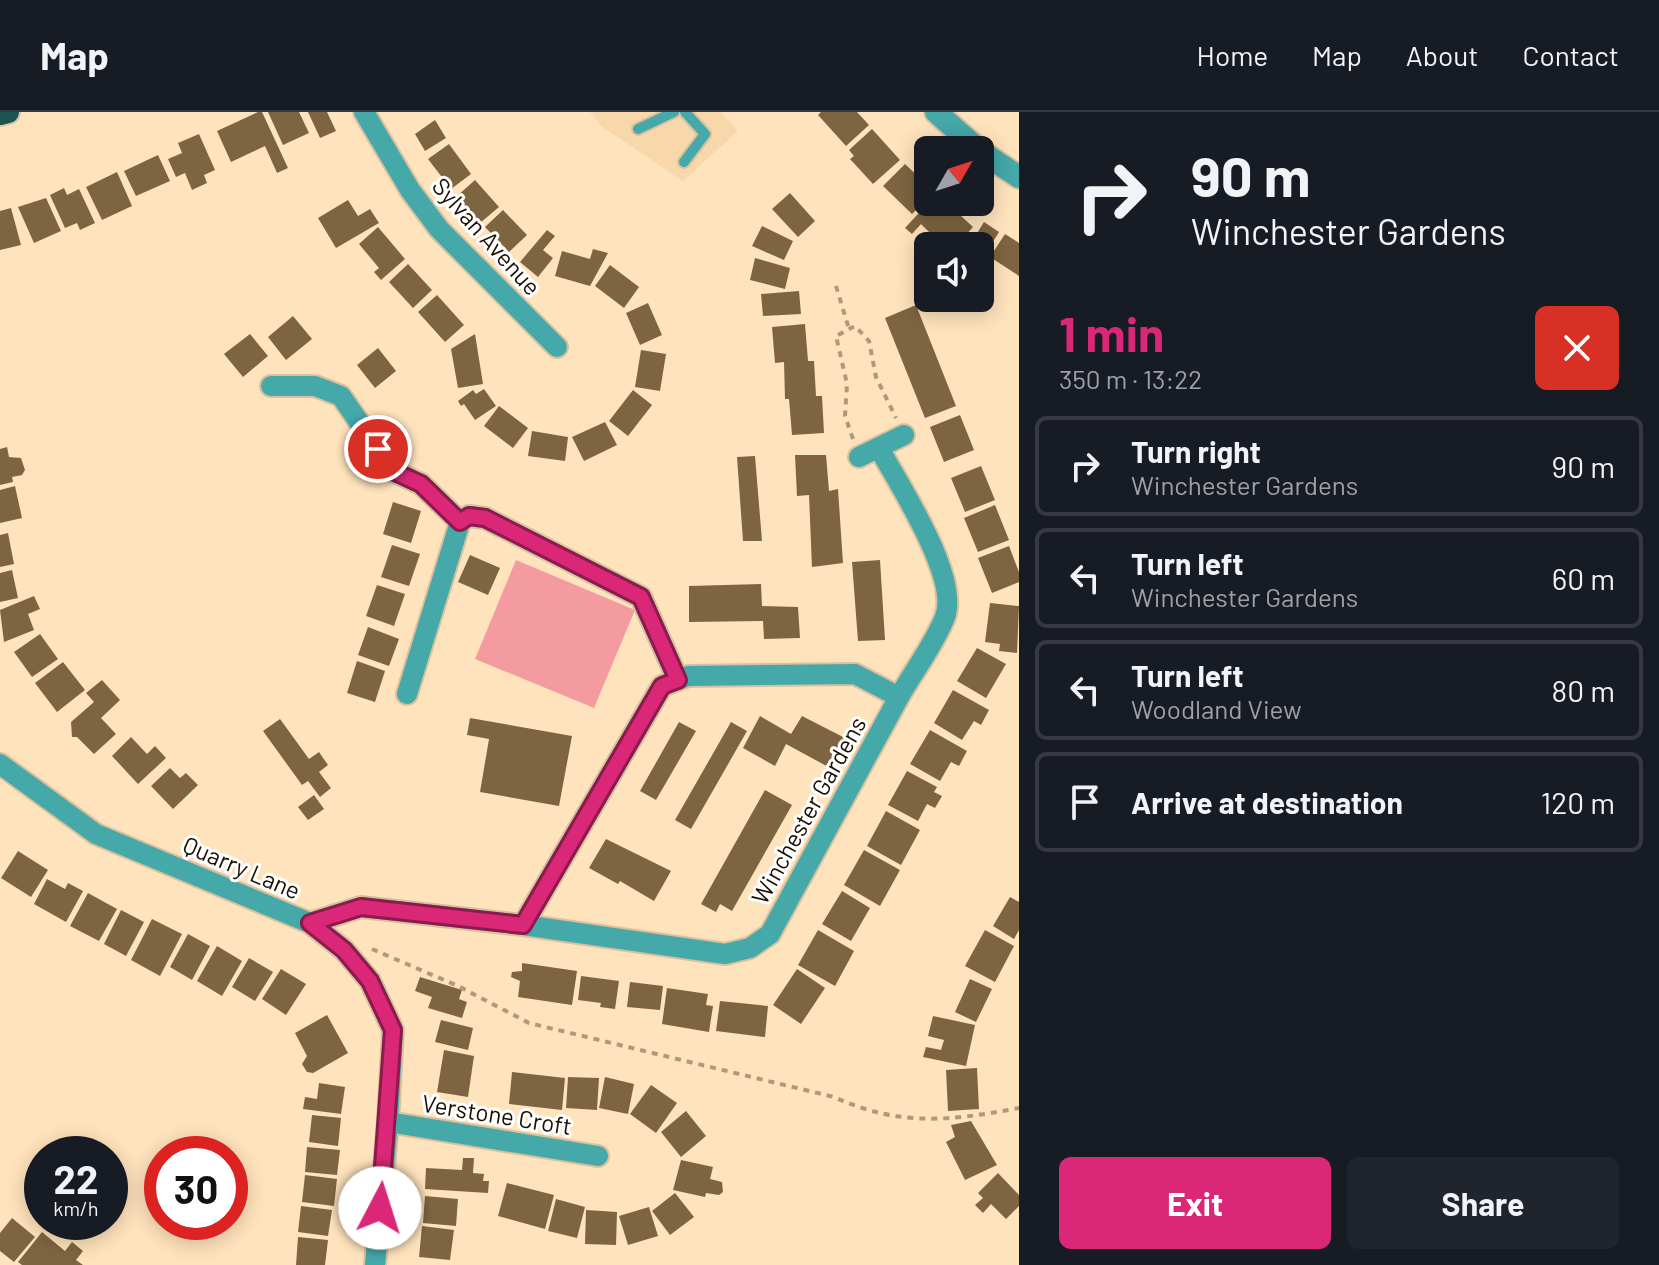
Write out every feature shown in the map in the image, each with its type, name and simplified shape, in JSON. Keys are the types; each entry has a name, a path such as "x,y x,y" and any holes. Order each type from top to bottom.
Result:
{"highway":[{"path":"0,114 8,112"}],"street":[{"name":"Sylvan Avenue","path":"364,112 410,190 439,229 557,347"},
{"path":"936,112 964,136"},
{"path":"994,160 1019,177"},
{"path":"271,386 315,386 341,396 393,471 421,484 460,522"},
{"path":"859,457 904,435"},
{"name":"Winchester Gardens","path":"310,923 361,907 523,925 725,954 750,948 770,934 945,616 947,596 942,572 879,448"},
{"path":"407,694 460,522 469,516 485,518 641,597 678,680"},
{"path":"523,925 662,686 688,676 855,674 899,697"},
{"name":"Quarry Lane","path":"0,764 96,834 310,923 344,950 370,981 393,1030 375,1265"},
{"name":"Verstone Croft","path":"388,1122 598,1156"}],"lane":[{"path":"638,129 674,112"},
{"path":"684,162 705,134 685,112"}],"path":[{"path":"836,286 849,329"},
{"path":"859,457 845,416 847,384 836,336 855,326 869,341 876,377 904,435"},
{"path":"363,946 434,975 529,1023 834,1097 882,1115 928,1121 1019,1108"}],"shaded area":[{"path":"590,112 720,112 738,131 683,181 601,126"},
{"path":"516,560 635,610 594,708 475,659"}],"building":[{"path":"262,112 288,168 277,173 265,146 231,162 217,131"},
{"path":"268,112 299,112 309,133 283,145"},
{"path":"308,112 327,112 336,131 320,138"},
{"path":"821,112 857,112 869,125 846,146 818,115"},
{"path":"435,120 446,138 425,151 415,134"},
{"path":"872,129 900,160 873,184 850,159 854,156 849,150"},
{"path":"199,134 215,170 204,175 207,183 192,190 185,173 176,177 168,159 182,153 178,143"},
{"path":"449,144 471,174 451,189 428,159"},
{"path":"158,155 170,181 136,196 124,171"},
{"path":"905,164 914,173 914,212 912,214 883,186"},
{"path":"117,172 132,206 102,220 86,187"},
{"path":"475,180 499,207 480,223 457,196"},
{"path":"64,188 67,195 79,189 95,223 80,230 77,223 65,228 50,195"},
{"path":"790,193 815,221 798,237 772,209"},
{"path":"46,198 61,231 34,243 18,207"},
{"path":"348,200 358,216 370,209 379,223 336,248 318,218"},
{"path":"11,208 21,245 0,250 0,211"},
{"path":"503,210 527,235 509,252 485,227"},
{"path":"916,216 961,216 973,227 969,232 929,232 921,224 912,234 905,228"},
{"path":"984,222 999,232 994,240 994,232 978,232"},
{"path":"762,226 793,241 784,260 752,246"},
{"path":"378,227 405,259 381,280 374,272 379,268 359,244"},
{"path":"547,230 555,236 543,250 553,258 538,277 520,262"},
{"path":"1005,234 1019,243 1019,276 994,260 994,251"},
{"path":"593,249 608,253 590,286 555,276 562,251 590,259"},
{"path":"755,258 790,268 785,289 750,280"},
{"path":"408,264 432,290 413,308 389,282"},
{"path":"610,265 639,287 624,308 595,286"},
{"path":"799,291 801,314 763,316 761,294"},
{"path":"437,295 464,325 445,342 418,312"},
{"path":"648,303 662,335 640,345 626,313"},
{"path":"914,306 956,406 925,418 885,318"},
{"path":"293,316 312,339 286,360 268,337"},
{"path":"805,324 808,361 814,361 816,396 822,396 824,433 792,435 789,399 785,399 784,362 775,363 772,327"},
{"path":"250,334 268,356 243,377 224,354"},
{"path":"475,334 483,384 458,388 451,349"},
{"path":"378,348 396,371 375,388 357,365"},
{"path":"641,350 666,354 660,391 635,387"},
{"path":"484,389 496,406 475,420 464,404 461,406 458,401 473,390 476,394"},
{"path":"633,390 652,405 628,436 609,421"},
{"path":"499,406 528,428 513,448 484,426"},
{"path":"960,415 974,450 944,462 930,427"},
{"path":"605,422 617,445 584,461 572,437"},
{"path":"532,431 568,437 565,461 528,456"},
{"path":"7,447 9,457 21,458 25,470 22,475 12,477 13,482 0,485 0,449"},
{"path":"795,455 826,455 829,491 838,489 843,563 812,567 809,495 797,496"},
{"path":"755,456 762,541 743,541 737,457"},
{"path":"981,466 995,500 965,512 951,478"},
{"path":"15,486 22,518 0,523 0,490"},
{"path":"393,502 421,511 411,543 383,534"},
{"path":"995,505 1009,540 978,552 964,518"},
{"path":"8,533 14,564 0,567 0,535"},
{"path":"392,545 420,554 409,586 381,577"},
{"path":"1009,546 1019,572 1019,582 992,593 978,558"},
{"path":"470,555 500,568 488,595 458,582"},
{"path":"880,560 885,640 858,641 852,562"},
{"path":"12,570 18,598 0,602 0,573"},
{"path":"761,584 762,606 798,607 800,638 764,639 763,621 689,622 689,586"},
{"path":"377,585 405,594 394,626 366,616"},
{"path":"34,596 40,609 28,614 34,630 4,642 0,610"},
{"path":"990,603 1019,606 1017,653 999,651 1000,644 985,642"},
{"path":"368,627 399,639 389,666 358,655"},
{"path":"40,634 58,659 32,677 14,652"},
{"path":"977,648 1006,664 986,698 957,681"},
{"path":"357,661 385,671 375,702 347,693"},
{"path":"63,662 85,690 57,712 35,683"},
{"path":"102,680 120,700 101,718 116,734 94,754 77,737 72,737 71,722 94,702 86,693"},
{"path":"953,690 989,710 981,725 974,721 962,740 934,723"},
{"path":"760,716 791,734 802,716 847,739 832,769 786,744 775,766 743,748"},
{"path":"470,718 572,736 559,806 480,792 489,739 467,735"},
{"path":"280,719 309,759 319,752 328,765 319,772 331,788 320,797 308,781 302,785 263,731"},
{"path":"679,722 696,731 656,800 640,791"},
{"path":"731,722 747,731 691,829 675,820"},
{"path":"930,730 967,751 959,766 951,762 940,781 910,764"},
{"path":"131,737 147,754 155,746 166,758 138,784 112,756"},
{"path":"170,768 180,778 186,773 198,785 173,809 151,786"},
{"path":"907,771 937,787 934,792 942,796 935,808 927,804 918,821 888,805"},
{"path":"765,790 792,805 732,911 720,904 716,912 701,904"},
{"path":"314,795 324,809 308,820 298,807"},
{"path":"886,811 920,830 901,865 867,846"},
{"path":"606,839 671,871 654,901 620,881 618,884 589,868"},
{"path":"864,850 900,870 880,906 844,885"},
{"path":"18,851 48,870 31,897 1,878"},
{"path":"47,879 65,889 68,883 83,891 66,922 34,904"},
{"path":"842,891 870,908 851,941 822,924"},
{"path":"88,893 117,909 99,941 70,926"},
{"path":"1010,897 1019,902 1019,930 1014,939 993,926"},
{"path":"121,910 144,922 126,956 104,944"},
{"path":"152,919 182,934 160,976 131,960"},
{"path":"818,930 854,951 835,986 798,965"},
{"path":"985,930 1014,946 995,982 965,966"},
{"path":"188,934 210,946 192,980 170,967"},
{"path":"217,946 242,961 222,996 197,981"},
{"path":"249,958 273,972 255,1001 232,987"},
{"path":"522,963 577,971 572,1005 518,997 520,981 511,977 512,972 522,971"},
{"path":"281,969 306,984 286,1015 262,999"},
{"path":"797,969 825,988 801,1024 773,1005"},
{"path":"581,976 619,981 615,1009 600,1007 601,1003 578,1000"},
{"path":"420,977 462,990 459,999 467,1002 462,1018 428,1008 432,997 415,991"},
{"path":"970,979 992,989 976,1022 955,1012"},
{"path":"630,982 663,986 660,1010 627,1007"},
{"path":"667,988 708,994 706,1005 713,1006 709,1032 662,1024"},
{"path":"720,1001 768,1006 765,1037 716,1031"},
{"path":"327,1015 348,1053 313,1073 307,1072 302,1064 307,1056 295,1033"},
{"path":"933,1016 975,1025 966,1066 923,1057 926,1047 941,1050 944,1040 928,1036"},
{"path":"441,1020 473,1028 468,1050 435,1042"},
{"path":"444,1050 474,1056 468,1097 437,1092"},
{"path":"977,1068 979,1109 948,1111 946,1070"},
{"path":"512,1072 565,1078 562,1110 509,1104"},
{"path":"568,1077 599,1078 597,1110 566,1108"},
{"path":"605,1077 634,1084 628,1114 599,1108"},
{"path":"319,1083 345,1087 341,1114 303,1109 305,1097 317,1099"},
{"path":"651,1085 677,1103 656,1133 630,1114"},
{"path":"686,1111 706,1136 681,1157 661,1132"},
{"path":"312,1115 341,1118 338,1146 309,1142"},
{"path":"971,1121 997,1165 965,1180 946,1142 955,1137 951,1125"},
{"path":"307,1147 340,1150 337,1175 305,1172"},
{"path":"463,1158 474,1158 473,1173 484,1174 483,1181 489,1181 488,1193 425,1189 426,1168 462,1170"},
{"path":"681,1160 713,1167 710,1179 722,1182 723,1192 719,1195 706,1193 705,1197 673,1190"},
{"path":"998,1173 1019,1195 1019,1206 1006,1219 991,1204 983,1213 975,1205 983,1198 978,1193"},
{"path":"305,1175 337,1179 334,1206 302,1202"},
{"path":"507,1183 554,1195 545,1229 498,1216"},
{"path":"675,1193 694,1217 670,1235 652,1211"},
{"path":"425,1196 458,1199 456,1226 423,1223"},
{"path":"556,1199 585,1207 577,1238 548,1231"},
{"path":"301,1206 332,1210 328,1236 298,1232"},
{"path":"649,1207 658,1236 628,1245 619,1216"},
{"path":"586,1210 617,1212 616,1245 585,1244"},
{"path":"12,1218 24,1228 24,1240 32,1240 14,1262 0,1251 0,1233"},
{"path":"422,1226 454,1230 450,1260 419,1257"},
{"path":"298,1237 328,1240 325,1265 296,1265"},
{"path":"36,1240 52,1240 65,1251 72,1242 83,1251 76,1260 83,1265 22,1265 18,1262"}],"route":[{"path":"378,449 393,471 421,484 460,522 469,516 485,518 641,597 678,680 662,686 623,748 523,925 361,907 310,923 344,950 370,981 393,1030 380,1208"}]}
